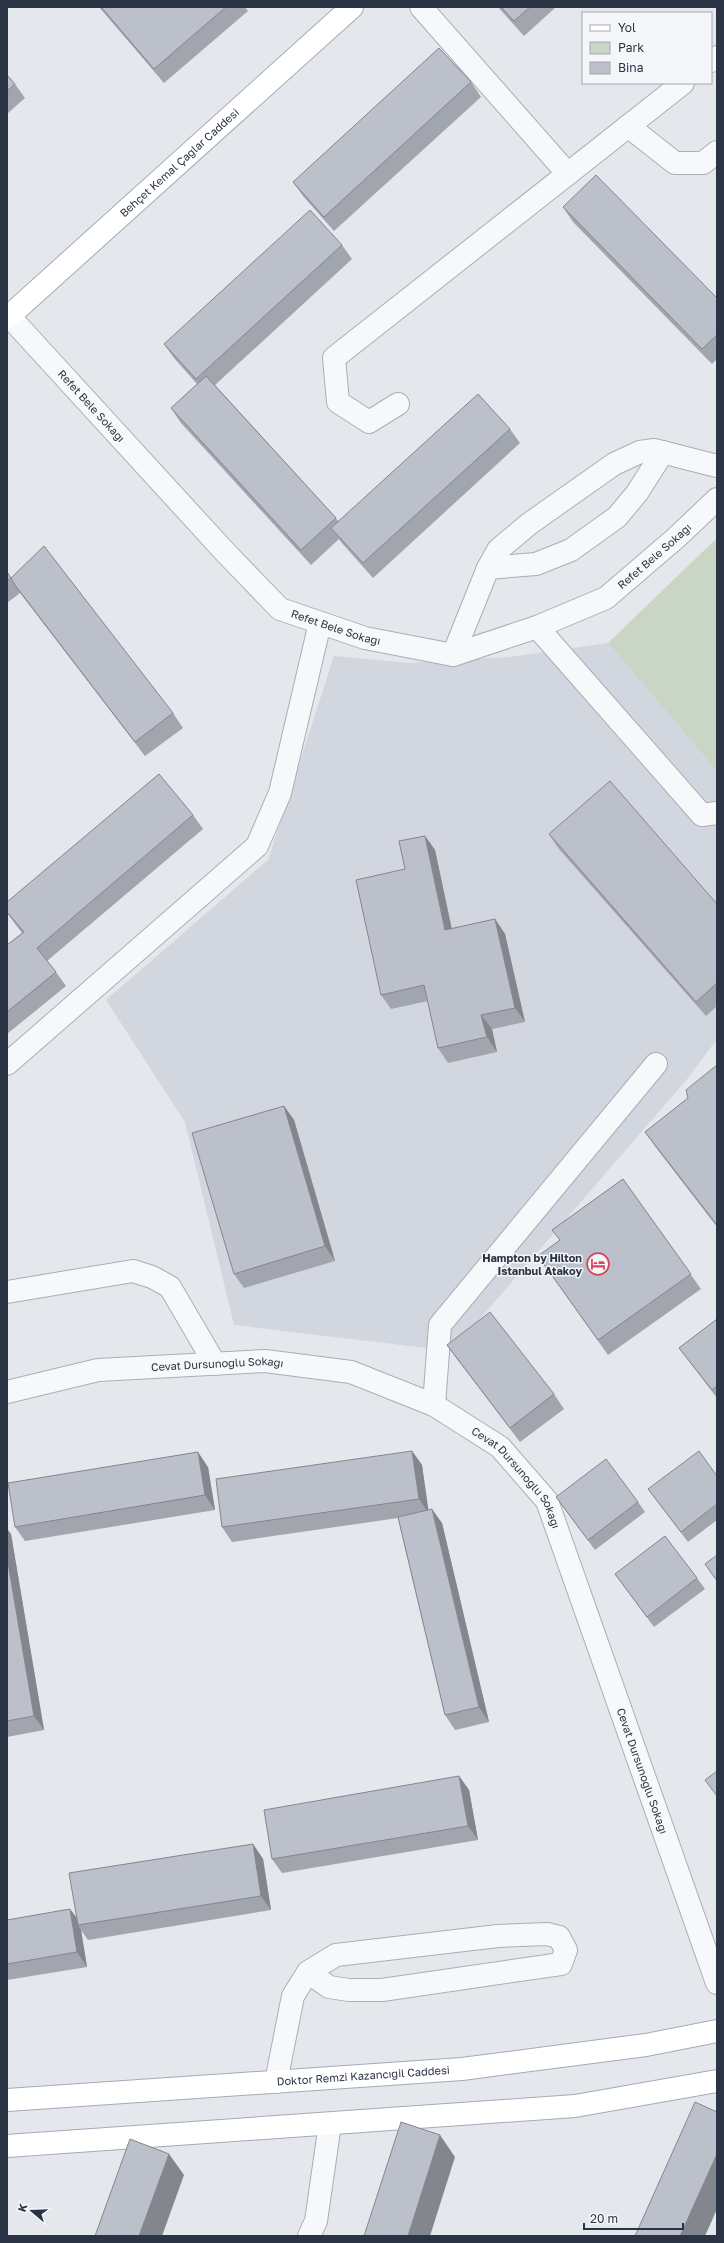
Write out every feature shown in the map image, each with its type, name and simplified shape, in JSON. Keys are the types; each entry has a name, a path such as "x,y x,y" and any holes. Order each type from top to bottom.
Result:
{"main road":[{"name":"Behçet Kemal Çağlar Caddesi","path":"8,318 352,7"},
{"name":"Doktor Remzi Kazancıgil Caddesi","path":"7,2100 462,2069 646,2045 717,2031"},
{"path":"7,2146 575,2106 717,2081"}],"street":[{"path":"421,7 568,174"},
{"path":"398,404 369,422 338,402 334,358 682,84"},
{"path":"628,126 675,163 703,163 717,152"},
{"name":"Refet Bele Sokağı","path":"8,318 225,552 280,609 365,638 453,655 537,627 606,598 677,537 717,499"},
{"path":"453,655 488,568 498,550 529,524 614,464 640,452 654,450 717,466"},
{"path":"488,568 536,564 571,550 617,517 637,493 663,452"},
{"path":"7,1064 257,846 280,793 320,623"},
{"path":"537,627 702,815 717,813"},
{"path":"434,1405 440,1325 656,1064"},
{"path":"7,1292 133,1271 170,1287 216,1364"},
{"name":"Cevat Dursunoğlu Sokağı","path":"7,1392 98,1370 265,1361 351,1372 434,1405 500,1447 547,1501 717,1983"},
{"path":"276,2082 293,1996 308,1972 336,1954 498,1936 559,1937 566,1950 562,1964 382,1990 349,1990 329,1987 308,1972"},
{"path":"308,2236 316,2221 330,2124"}],"shaded area":[{"path":"608,643 717,771 717,1039 688,1078 452,1351 234,1325 185,1122 106,1000 268,860 334,656 409,663 509,657"}],"green space":[{"path":"717,538 717,771 608,643"}],"building":[{"path":"101,7 226,7 154,69"},
{"path":"501,7 530,7 514,21"},
{"path":"439,48 471,82 324,217 293,182"},
{"path":"7,75 15,84 7,91"},
{"path":"596,175 717,298 717,335 702,349 563,207"},
{"path":"310,210 342,245 196,379 164,344"},
{"path":"206,376 336,518 301,550 171,408"},
{"path":"478,394 510,429 363,563 331,528"},
{"path":"44,546 173,713 135,742 11,578"},
{"path":"7,572 11,578 7,581"},
{"path":"159,774 193,815 37,948 56,972 7,1012 7,945 24,932 7,912 7,902"},
{"path":"610,781 717,904 717,983 696,1002 549,834"},
{"path":"425,836 445,930 495,919 515,1008 481,1015 487,1037 438,1048 424,985 381,995 356,880 405,869 399,841"},
{"path":"717,1065 717,1225 645,1132 688,1098 686,1090"},
{"path":"284,1106 325,1246 234,1274 192,1133"},
{"path":"623,1179 691,1274 598,1340 538,1256 560,1240 552,1230"},
{"path":"490,1312 554,1394 510,1428 447,1345"},
{"path":"717,1319 717,1386 712,1390 679,1348"},
{"path":"412,1451 419,1499 222,1527 216,1479"},
{"path":"699,1451 717,1476 717,1504 681,1532 648,1489"},
{"path":"198,1452 205,1495 15,1527 8,1483"},
{"path":"606,1459 638,1502 588,1540 556,1497"},
{"path":"432,1509 479,1707 445,1715 398,1517"},
{"path":"665,1536 697,1578 647,1617 615,1574"},
{"path":"717,1555 717,1581 705,1564"},
{"path":"7,1557 34,1716 7,1721"},
{"path":"717,1771 717,1796 705,1780"},
{"path":"459,1776 468,1826 272,1859 264,1810"},
{"path":"253,1844 261,1896 78,1925 69,1873"},
{"path":"70,1909 77,1952 7,1964 7,1920"},
{"path":"695,2102 717,2112 717,2154 680,2236 635,2236"},
{"path":"401,2122 440,2135 408,2236 364,2236"},
{"path":"130,2139 169,2154 139,2236 95,2236"}],"place":[{"name":"Hampton by Hilton Istanbul Atakoy","path":"598,1264"}]}
